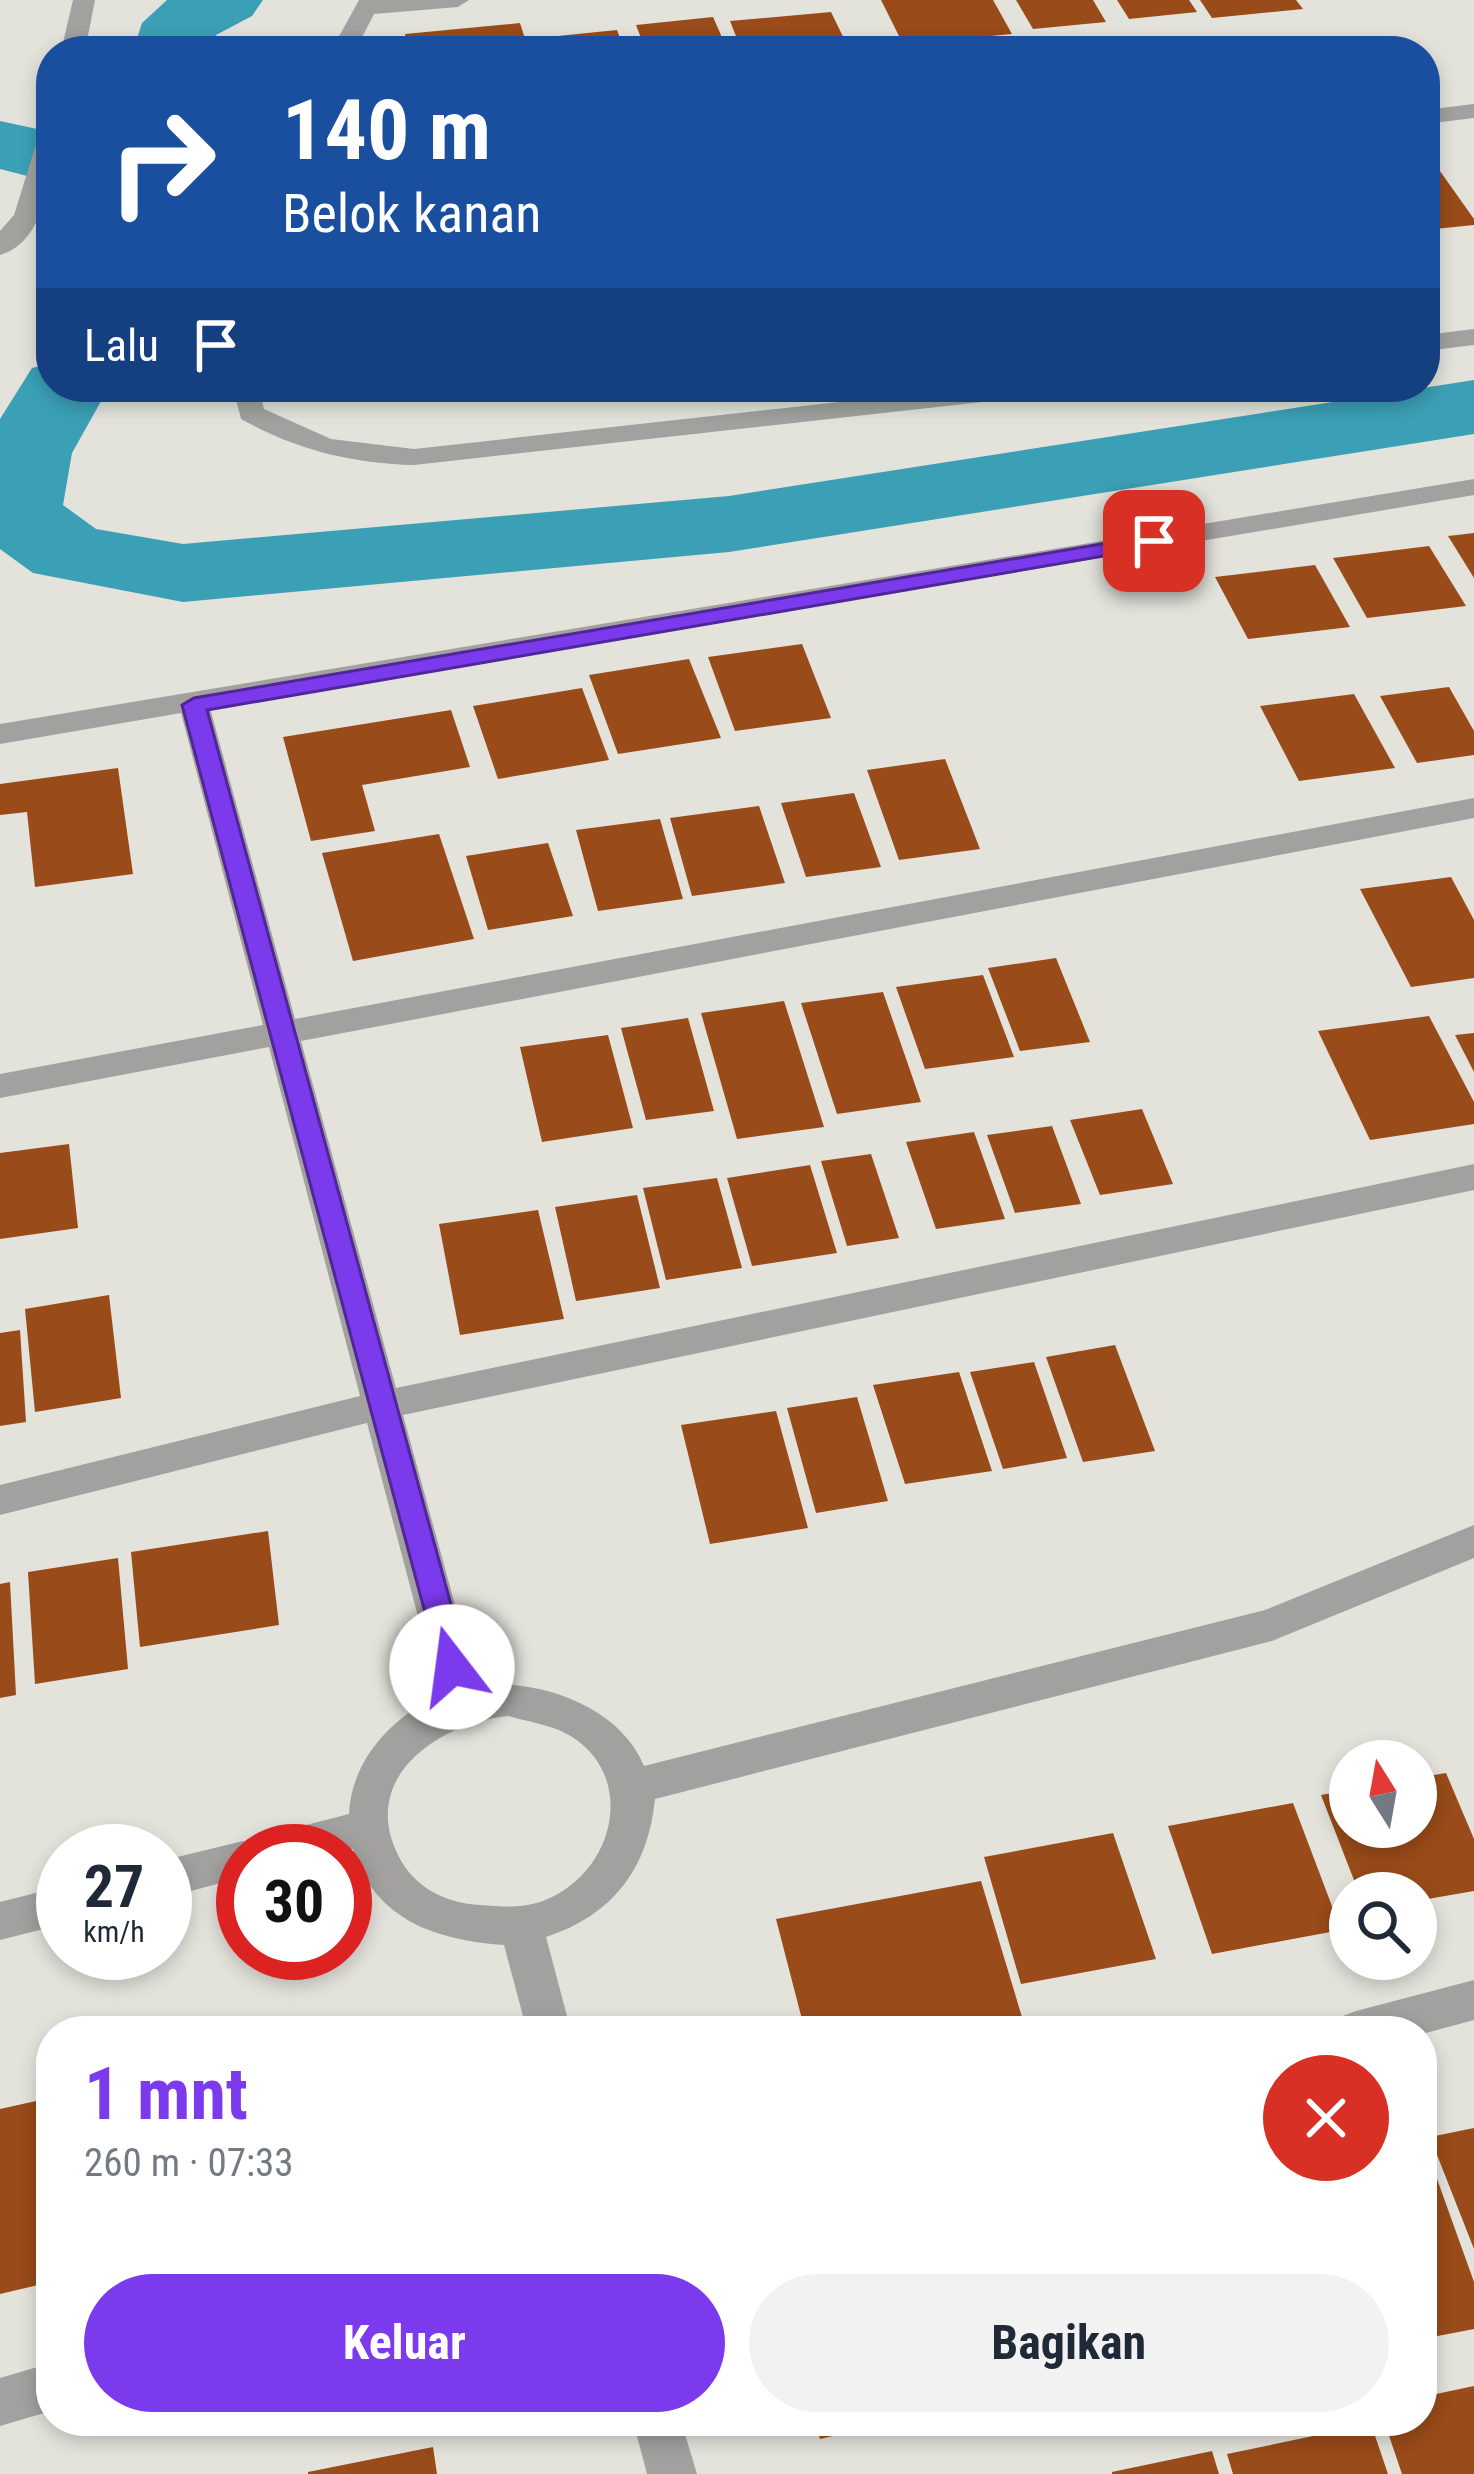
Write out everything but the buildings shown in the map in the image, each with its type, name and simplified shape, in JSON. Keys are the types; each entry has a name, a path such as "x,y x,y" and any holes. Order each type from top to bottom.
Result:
{"street":[{"path":"76,36 84,0"},
{"path":"351,36 367,4 458,0"},
{"path":"1440,115 1474,111"},
{"path":"0,247 26,217 36,184"},
{"path":"1440,341 1474,337"},
{"path":"249,402 251,413 314,448 380,458 442,457 916,402"},
{"path":"0,734 1474,487"},
{"path":"194,705 463,1705"},
{"path":"0,1086 1474,808"},
{"path":"0,1500 382,1405 1474,1177"},
{"path":"634,1786 1272,1625 1474,1540"},
{"path":"367,1824 371,1790 390,1753 422,1724 463,1705 508,1699 551,1704 589,1723 619,1750 634,1786 636,1822 623,1858 598,1889 564,1913 521,1926 477,1928 436,1917 402,1896 378,1865 372,1846"},
{"path":"0,1921 36,1912"},
{"path":"521,1926 545,2016"},
{"path":"1413,2016 1474,2000"},
{"path":"0,2402 36,2391"},
{"path":"661,2436 672,2474"}],"waterway":[{"path":"177,36 181,23 225,0"},
{"path":"0,145 36,153"},
{"path":"55,402 26,453 14,514 67,553 183,573 729,524 1474,407"}],"route":[{"path":"452,1667 194,705 1154,541"}]}
